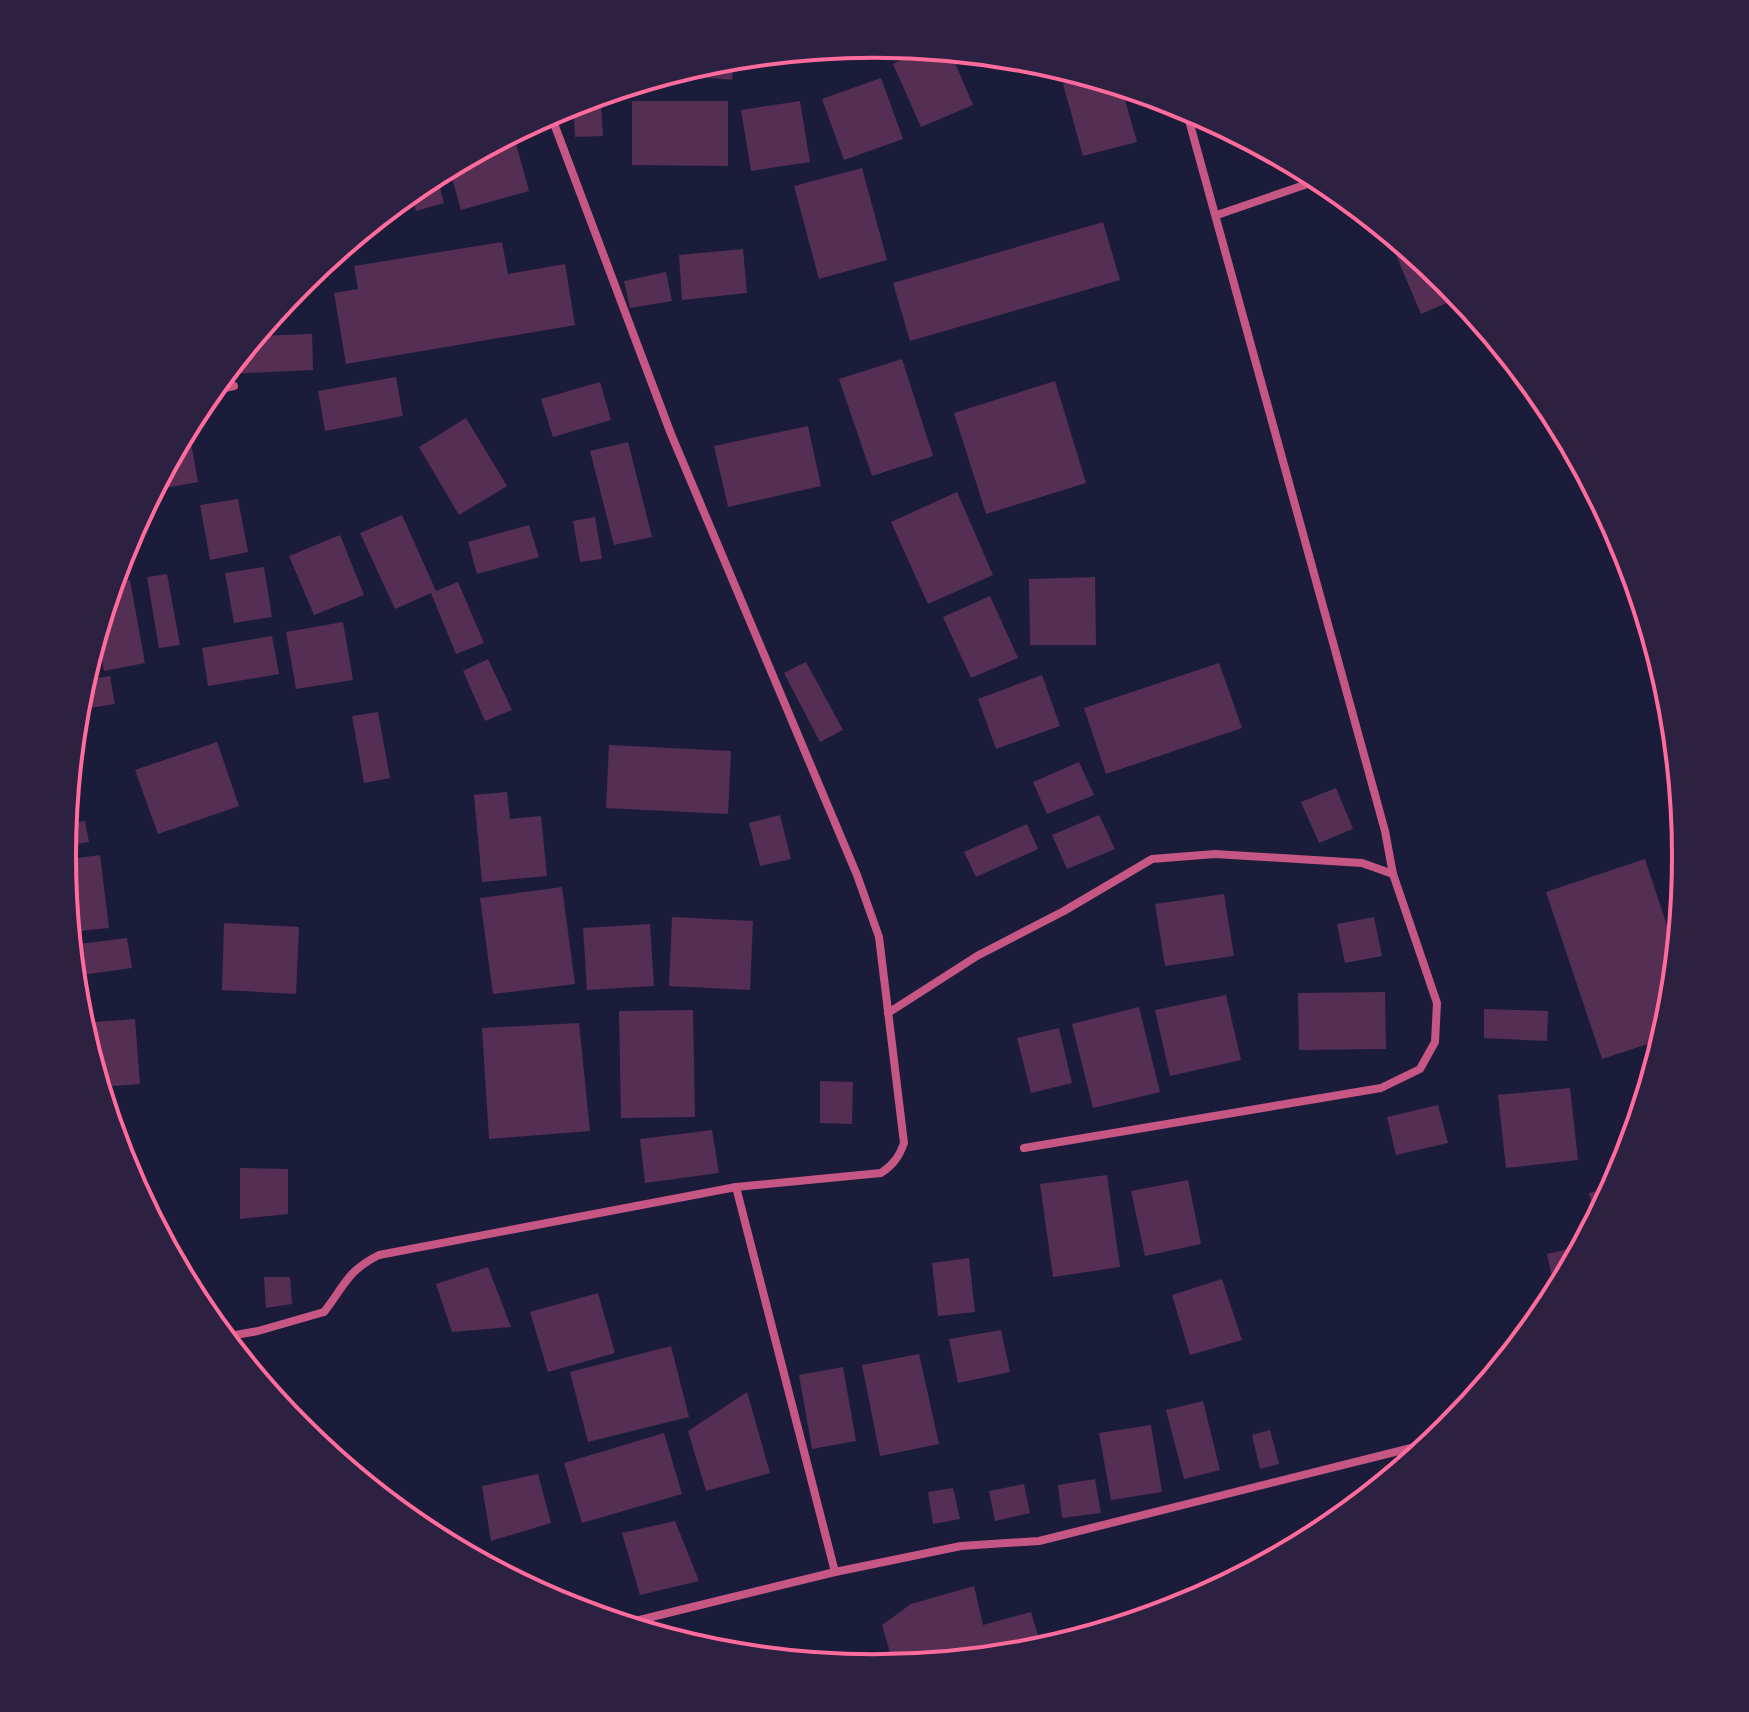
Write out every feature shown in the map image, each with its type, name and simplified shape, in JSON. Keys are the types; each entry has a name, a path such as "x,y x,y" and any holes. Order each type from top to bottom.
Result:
{"street":[{"path":"1024,1148 1381,1088 1420,1069 1435,1042 1437,1003 1393,874 1385,831 1190,124"},
{"path":"236,1335 324,1312 347,1278 359,1266 379,1255 736,1187 881,1173 891,1166 904,1143 879,937 857,875 671,434 555,125"},
{"path":"1217,215 1306,185"},
{"path":"229,387 234,386"},
{"path":"888,1013 977,956 1064,911 1152,859 1215,854 1318,860 1362,863 1393,874"},
{"path":"736,1187 835,1572"},
{"path":"642,1619 835,1572 961,1546 1039,1541 1409,1449"}],"building":[{"path":"904,59 955,63 973,105 921,127 893,64"},
{"path":"733,71 732,80 702,77"},
{"path":"881,78 903,139 844,160 822,99"},
{"path":"1070,82 1124,98 1137,142 1083,156 1063,84"},
{"path":"632,101 728,101 728,166 632,165"},
{"path":"800,101 810,162 751,171 741,110"},
{"path":"601,107 603,136 575,137 574,117"},
{"path":"516,143 529,191 461,210 452,179"},
{"path":"862,168 887,260 819,279 794,186"},
{"path":"440,187 444,203 416,211 414,204"},
{"path":"1103,222 1120,280 910,341 893,283"},
{"path":"502,242 508,274 565,264 575,325 346,364 334,293 358,289 354,266"},
{"path":"743,249 747,293 682,300 679,255"},
{"path":"1394,250 1448,302 1421,314"},
{"path":"666,272 672,301 630,308 624,281"},
{"path":"312,334 313,370 239,373 270,335"},
{"path":"902,359 933,456 872,476 839,379"},
{"path":"396,377 403,416 325,431 318,391"},
{"path":"1055,381 1086,483 986,514 954,413"},
{"path":"600,382 611,420 553,437 541,399"},
{"path":"466,418 507,486 459,515 419,447"},
{"path":"808,426 821,486 728,507 714,446"},
{"path":"628,442 652,537 614,545 590,451"},
{"path":"191,444 198,482 167,488"},
{"path":"957,492 993,575 928,604 891,522"},
{"path":"238,499 248,552 210,560 200,505"},
{"path":"402,515 436,591 458,582 484,643 456,654 431,593 395,609 360,533"},
{"path":"595,517 602,559 580,562 573,521"},
{"path":"529,525 539,557 477,574 468,542"},
{"path":"340,535 364,595 314,615 289,556"},
{"path":"264,567 272,617 234,623 225,573"},
{"path":"167,574 180,645 159,648 147,577"},
{"path":"1095,577 1096,645 1030,645 1029,579"},
{"path":"130,580 145,663 104,671 104,649 126,581"},
{"path":"990,596 1018,658 971,678 943,617"},
{"path":"343,622 353,680 296,689 286,632"},
{"path":"272,636 279,674 208,686 202,648"},
{"path":"488,659 512,710 485,721 463,671"},
{"path":"806,662 843,730 820,742 784,673"},
{"path":"1219,663 1242,728 1106,774 1084,708"},
{"path":"1042,675 1060,726 996,749 978,699"},
{"path":"110,676 115,704 91,708 97,678"},
{"path":"378,712 390,778 364,783 352,716"},
{"path":"217,742 239,806 158,834 135,770"},
{"path":"609,745 731,751 728,814 606,808"},
{"path":"1079,762 1094,795 1047,814 1033,782"},
{"path":"1336,788 1353,829 1319,843 1301,802"},
{"path":"507,792 510,819 541,816 547,876 482,882 474,795"},
{"path":"780,815 791,859 760,866 749,823"},
{"path":"1099,815 1115,849 1067,869 1052,835"},
{"path":"85,821 89,842 76,844 77,822"},
{"path":"1027,824 1038,849 976,877 964,852"},
{"path":"100,855 109,928 80,931 76,858"},
{"path":"1645,859 1669,931 1650,1043 1602,1059 1546,892"},
{"path":"562,887 575,984 493,994 480,898"},
{"path":"1224,894 1234,956 1165,966 1155,904"},
{"path":"672,917 753,921 750,990 669,986"},
{"path":"1374,917 1382,956 1345,963 1337,924"},
{"path":"224,923 299,927 296,994 222,990"},
{"path":"650,924 654,986 587,990 583,928"},
{"path":"127,938 132,968 85,974 81,944"},
{"path":"1385,992 1386,1049 1299,1050 1298,993"},
{"path":"1226,995 1241,1060 1170,1076 1155,1010"},
{"path":"1139,1007 1160,1092 1093,1108 1072,1024"},
{"path":"1484,1009 1548,1011 1547,1041 1484,1038"},
{"path":"693,1010 695,1117 621,1118 619,1011"},
{"path":"135,1019 140,1084 111,1086 94,1022"},
{"path":"579,1023 590,1131 489,1139 482,1028"},
{"path":"1059,1028 1072,1083 1031,1093 1017,1038"},
{"path":"820,1081 853,1082 852,1124 820,1123"},
{"path":"1570,1088 1578,1160 1506,1168 1498,1095"},
{"path":"1438,1105 1448,1143 1396,1155 1387,1117"},
{"path":"712,1130 719,1173 645,1183 640,1139"},
{"path":"240,1168 288,1169 288,1214 240,1219"},
{"path":"1107,1175 1120,1267 1053,1277 1040,1184"},
{"path":"1188,1180 1201,1244 1145,1256 1131,1191"},
{"path":"1598,1191 1592,1205 1589,1193"},
{"path":"1569,1249 1552,1277 1547,1254"},
{"path":"969,1258 975,1312 938,1316 932,1263"},
{"path":"488,1267 511,1327 452,1332 436,1284"},
{"path":"264,1277 290,1277 292,1304 266,1308"},
{"path":"1222,1279 1242,1340 1190,1355 1172,1295"},
{"path":"598,1293 615,1353 548,1372 530,1312"},
{"path":"1001,1330 1010,1372 958,1383 949,1339"},
{"path":"671,1346 689,1417 588,1442 570,1372"},
{"path":"919,1354 939,1444 880,1456 862,1365"},
{"path":"843,1367 856,1441 812,1449 799,1375"},
{"path":"747,1392 770,1473 706,1491 688,1431"},
{"path":"1203,1401 1220,1470 1184,1479 1166,1410"},
{"path":"1151,1425 1162,1492 1111,1500 1099,1433"},
{"path":"1270,1430 1279,1464 1260,1469 1252,1435"},
{"path":"664,1433 682,1494 582,1523 564,1463"},
{"path":"538,1474 551,1523 491,1541 482,1486"},
{"path":"1095,1479 1101,1513 1062,1518 1058,1485"},
{"path":"1024,1484 1030,1513 995,1521 989,1491"},
{"path":"953,1488 960,1519 933,1524 928,1492"},
{"path":"675,1521 699,1581 640,1595 622,1533"},
{"path":"974,1586 983,1625 1031,1612 1038,1637 979,1647 890,1653 882,1625 911,1604"}]}
